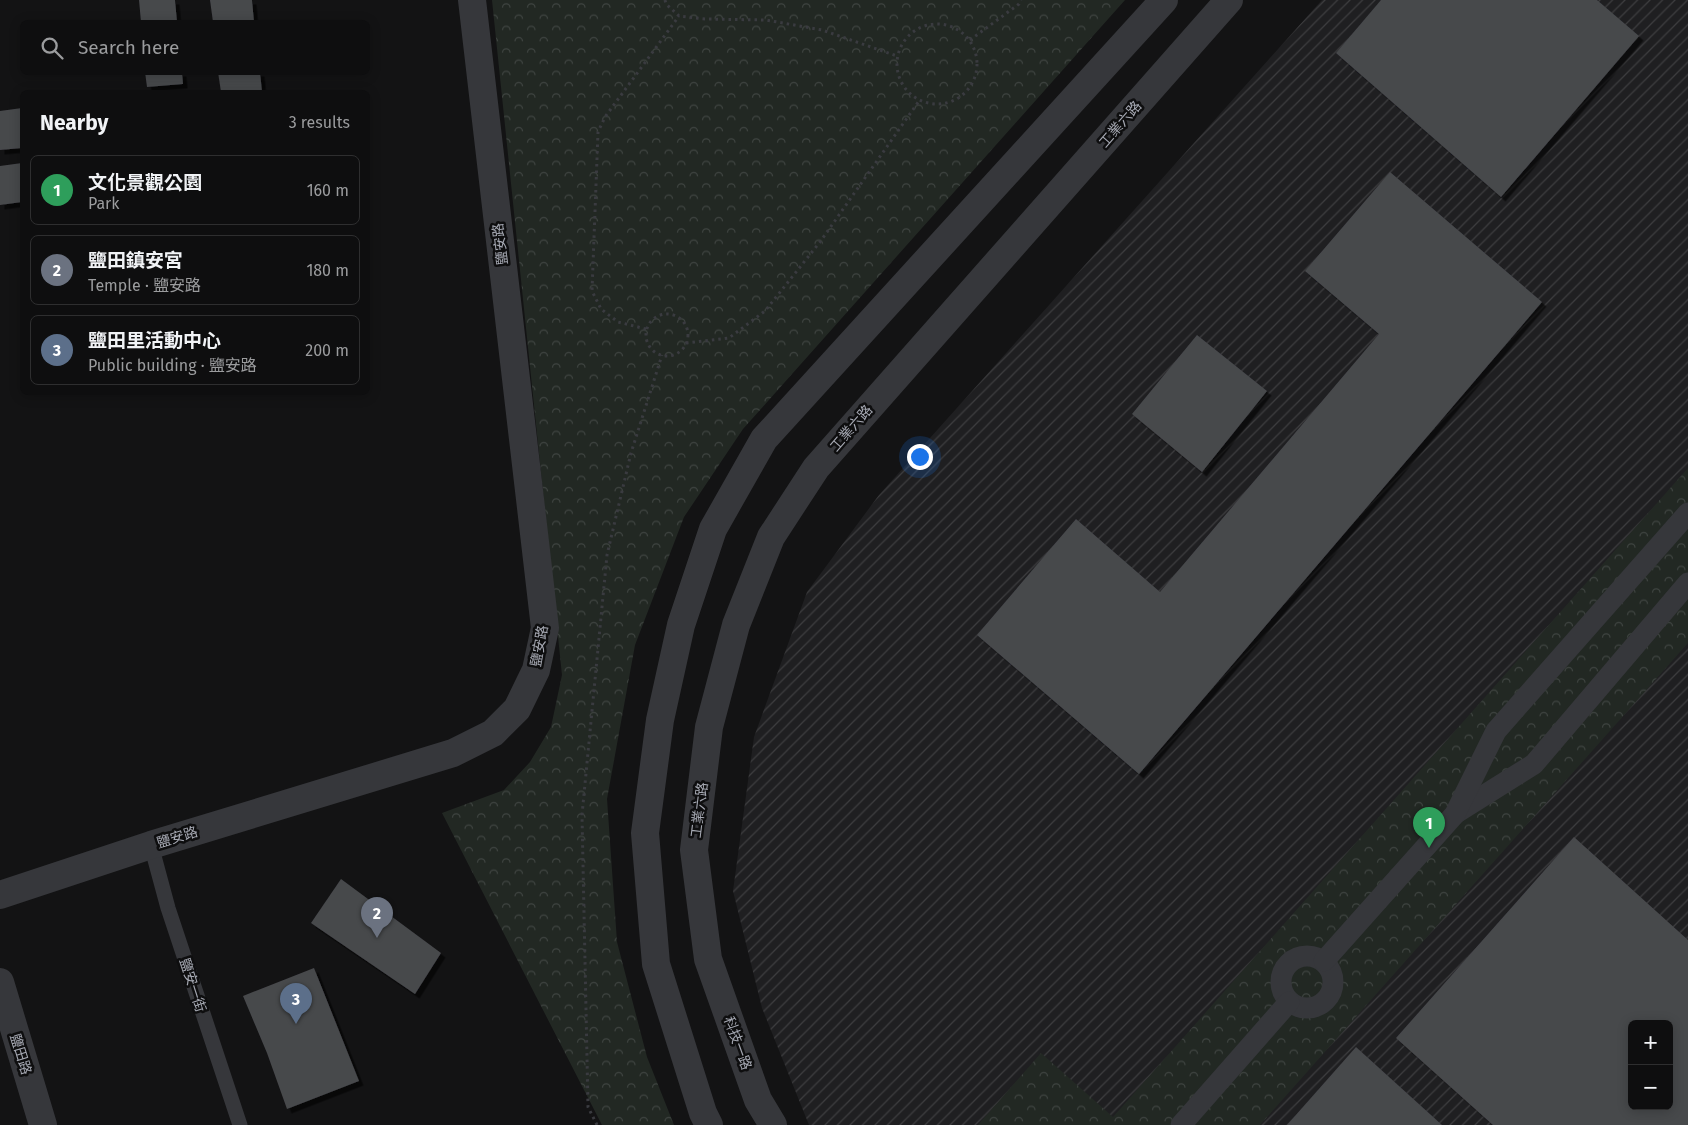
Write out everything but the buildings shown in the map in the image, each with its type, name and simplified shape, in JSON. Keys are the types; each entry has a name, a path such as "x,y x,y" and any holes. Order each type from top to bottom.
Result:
{"street":[{"name":"鹽安路","path":"0,895 150,845 453,753 493,733 517,709 536,670 545,628 472,0"},
{"path":"710,1125 702,1113 656,964 645,833 660,720 681,625 713,529 764,439 1164,0"},
{"name":"工業六路","path":"708,960 694,850 709,727 736,625 771,538 816,468 1229,0"},
{"path":"1324,961 1455,814 1496,731 1688,513"},
{"path":"1455,814 1534,764 1688,583"},
{"path":"1298,957 1316,957 1324,961 1330,968 1334,984 1327,1000 1313,1009 1304,1009 1289,1002 1281,986 1284,968 1298,957"},
{"name":"科技一路","path":"708,960 758,1100 773,1125"},
{"name":"鹽田路","path":"0,982 42,1125"},
{"path":"1181,1125 1289,1002"}],"lane":[{"name":"鹽安一街","path":"150,845 168,908 240,1125"}],"path":[{"path":"665,0 666,4 679,16 705,19 766,20 822,30 897,56"},
{"path":"970,40 1019,4 1021,0"},
{"path":"646,329 618,322 601,309 592,290 598,132 605,117 679,16"},
{"path":"935,22 948,24 960,30 970,40 976,52 977,65 975,78 968,90 958,98 946,103 932,104 920,101 908,93 896,69 897,56 902,43 910,33 922,26 935,22"},
{"path":"686,344 729,338 765,311 820,242 920,101"},
{"path":"660,314 673,314 685,322 689,336 686,344 677,354 662,355 650,348 646,329 654,318 660,314"},
{"path":"597,1125 588,1107 582,815 607,555 631,453 662,355"}],"shaded area":[{"path":"1322,0 1688,0 1688,1125 809,1125 762,1008 733,891 754,737 807,592 879,495"}],"green space":[{"path":"492,0 1125,0 743,429 684,517 635,645 607,799 617,942 647,1057 674,1125 602,1125 442,813 504,790 530,762 551,727 562,675"},
{"path":"1688,468 1688,643 1260,1125 978,1125 1041,1053 1113,1117"}],"place":[{"name":"文化景觀公園","path":"1429,848"},
{"name":"鹽田鎮安宮","path":"377,938"},
{"name":"鹽田里活動中心","path":"296,1024"}]}
